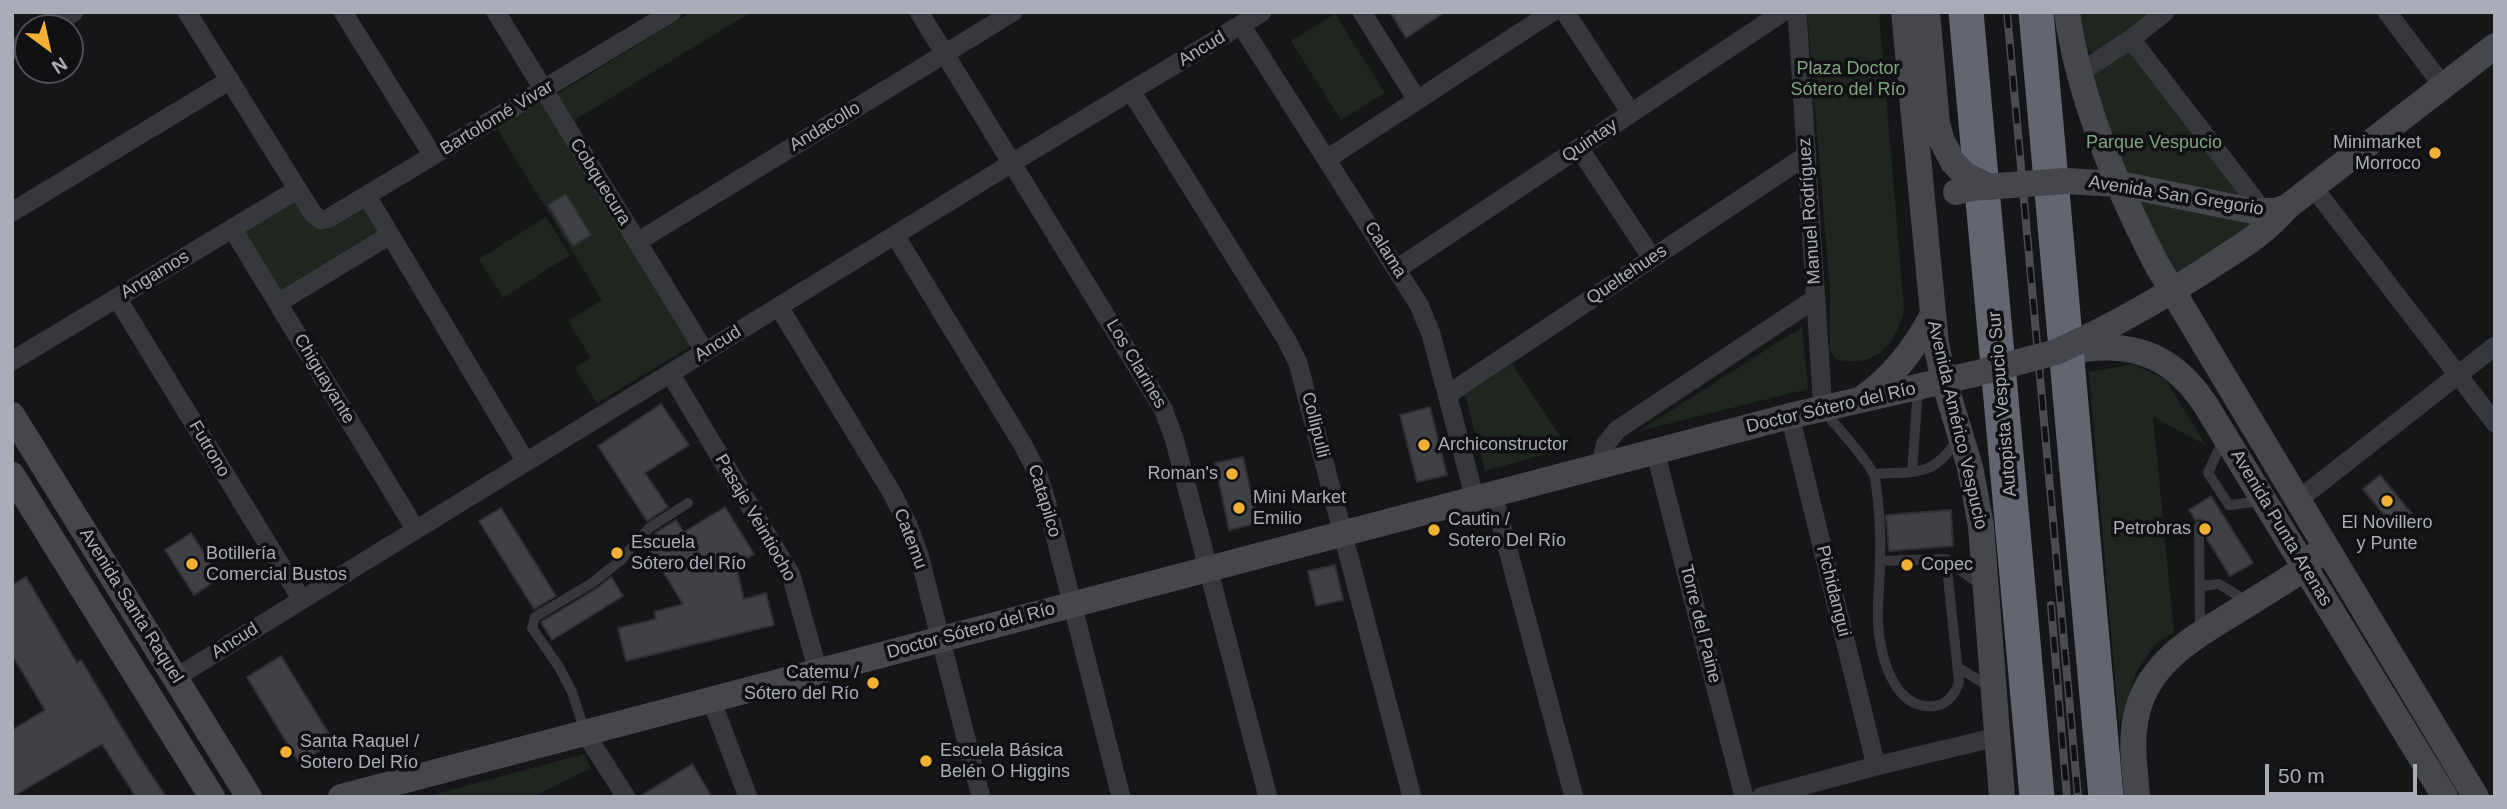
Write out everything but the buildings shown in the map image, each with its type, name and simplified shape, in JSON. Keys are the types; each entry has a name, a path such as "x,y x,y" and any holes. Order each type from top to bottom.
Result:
{"highway":[{"name":"Autopista Vespucio Sur","path":"1966,12 2037,797"},
{"path":"2036,12 2106,797"}],"main road":[{"name":"Avenida Américo Vespucio","path":"1904,12 1932,316 1944,381 1960,434 1981,526 2002,797"},
{"path":"1927,12 1937,124 1942,141 1953,162 1965,174 1990,187"},
{"path":"2067,12 2102,143 2143,238 2172,293 2084,344"},
{"name":"Avenida San Gregorio","path":"2172,293 2264,230 2276,209 2312,187 2495,46"},
{"name":"Avenida San Gregorio","path":"1922,219 1935,204 1956,192 2065,181 2119,184 2276,209"},
{"name":"Avenida Punta Arenas","path":"2172,293 2476,797"},
{"path":"1856,402 1899,366 1932,316"},
{"name":"Avenida Punta Arenas","path":"2056,352 2084,344 2124,348 2165,362 2190,384 2225,436 2445,797"},
{"name":"Doctor Sótero del Río","path":"341,797 383,792 711,699 1790,416 1918,388 2056,352"},
{"name":"Avenida Santa Raquel","path":"12,415 249,797"},
{"name":"Avenida Santa Raquel","path":"15,484 212,797"},
{"path":"2137,797 2133,736 2137,709 2143,693 2161,665 2179,648 2305,568 2317,553 2318,533"}],"street":[{"path":"187,12 298,189"},
{"path":"344,12 433,156"},
{"name":"Cobquecura","path":"496,12 705,352"},
{"name":"Los Clarines","path":"919,12 1163,409 1174,438 1268,797"},
{"name":"Andacollo","path":"637,242 1013,12"},
{"name":"Ancud","path":"175,678 1262,12"},
{"path":"1362,12 1417,100"},
{"path":"1327,159 1552,12"},
{"path":"1565,12 1631,113"},
{"name":"Quintay","path":"1397,269 1783,12"},
{"name":"Manuel Rodríguez","path":"1797,12 1823,410"},
{"path":"2081,72 2131,39 2165,12"},
{"path":"2387,12 2443,86"},
{"name":"Bartolomé Vivar","path":"298,189 313,214 321,220 329,218 544,91 665,14"},
{"name":"Calama","path":"1241,25 1397,269 1425,318 1447,395 1484,496 1574,797"},
{"path":"2131,39 2276,209"},
{"path":"12,212 230,80"},
{"name":"Collipulli","path":"1131,91 1293,351 1302,374 1412,797"},
{"path":"1579,148 1652,258"},
{"name":"Queltehues","path":"1447,395 1807,155"},
{"path":"2312,187 2495,423"},
{"name":"Angamos","path":"12,361 298,189"},
{"path":"367,196 526,462"},
{"name":"Chiguayante","path":"232,228 416,530"},
{"path":"278,303 390,235"},
{"name":"Catapilco","path":"895,235 1030,458 1046,500 1121,797"},
{"name":"Futrono","path":"117,298 302,600"},
{"path":"1601,466 1605,445 1616,430 1816,298"},
{"name":"Catemu","path":"779,307 901,509 919,555 981,797"},
{"path":"2298,500 2495,346"},
{"name":"Pasaje Veintiocho","path":"670,373 791,575 818,671"},
{"name":"Pichidangui","path":"1790,416 1876,766"},
{"name":"Torre del Paine","path":"1656,451 1744,797"},
{"path":"711,699 748,797"},
{"path":"586,733 626,797"},
{"path":"1760,797 1997,737"}],"lane":[{"path":"1912,472 1918,388"},
{"path":"1823,410 1875,474 1880,561 1879,634 1889,671 1900,691 1916,704 1925,706 1940,705 1951,698 1959,682 1946,559"},
{"path":"1875,474 1929,470 1941,461 1960,434"},
{"path":"2225,436 2208,473 2224,507 2264,500"},
{"path":"586,733 568,684 532,628 535,617 592,583 621,560 649,528 688,503"},
{"path":"2199,526 2200,634"},
{"path":"1880,561 1946,559 1986,589"},
{"path":"2201,586 2219,584 2250,603"},
{"path":"1959,667 1993,689"}],"green space":[{"path":"691,12 751,12 570,123 554,96"},
{"name":"Plaza Doctor Sótero del Río","path":"1807,12 1879,12 1904,310 1889,344 1881,352 1861,361 1835,359 1830,350 1830,290"},
{"path":"2079,12 2153,12 2095,53 2085,49"},
{"path":"1335,14 1385,93 1341,120 1291,41"},
{"name":"Parque Vespucio","path":"2126,46 2245,196 2126,173 2090,70"},
{"path":"545,94 696,343 597,403 575,368 591,358 568,321 602,300 495,125"},
{"path":"296,197 315,228 324,229 365,205 382,234 278,297 239,232"},
{"name":"Parque Vespucio","path":"2137,199 2260,222 2178,275 2135,201"},
{"path":"546,217 570,255 503,298 479,259"},
{"path":"1802,327 1808,389 1639,431"},
{"path":"1512,364 1568,448 1485,471 1465,395"},
{"path":"2133,364 2165,379 2206,445 2153,417 2174,632 2155,644 2136,673 2119,725 2089,372"},
{"path":"584,754 591,768 533,797 425,797"}],"railway":[{"path":"2007,12 2078,797"},
{"path":"2051,605 2067,797"}],"place":[{"name":"Minimarket Morroco","path":"2435,153"},
{"name":"Archiconstructor","path":"1424,445"},
{"name":"Roman's","path":"1232,474"},
{"name":"El Novillero y Punte","path":"2387,501"},
{"name":"Mini Market Emilio","path":"1239,508"},
{"name":"Petrobras","path":"2205,529"},
{"name":"Cautin / Sotero Del Río","path":"1434,530"},
{"name":"Escuela Sótero del Río","path":"617,553"},
{"name":"Botillería Comercial Bustos","path":"192,564"},
{"name":"Copec","path":"1907,565"},
{"name":"Catemu / Sótero del Río","path":"873,683"},
{"name":"Santa Raquel / Sotero Del Río","path":"286,752"},
{"name":"Escuela Básica Belén O Higgins","path":"926,761"}]}
